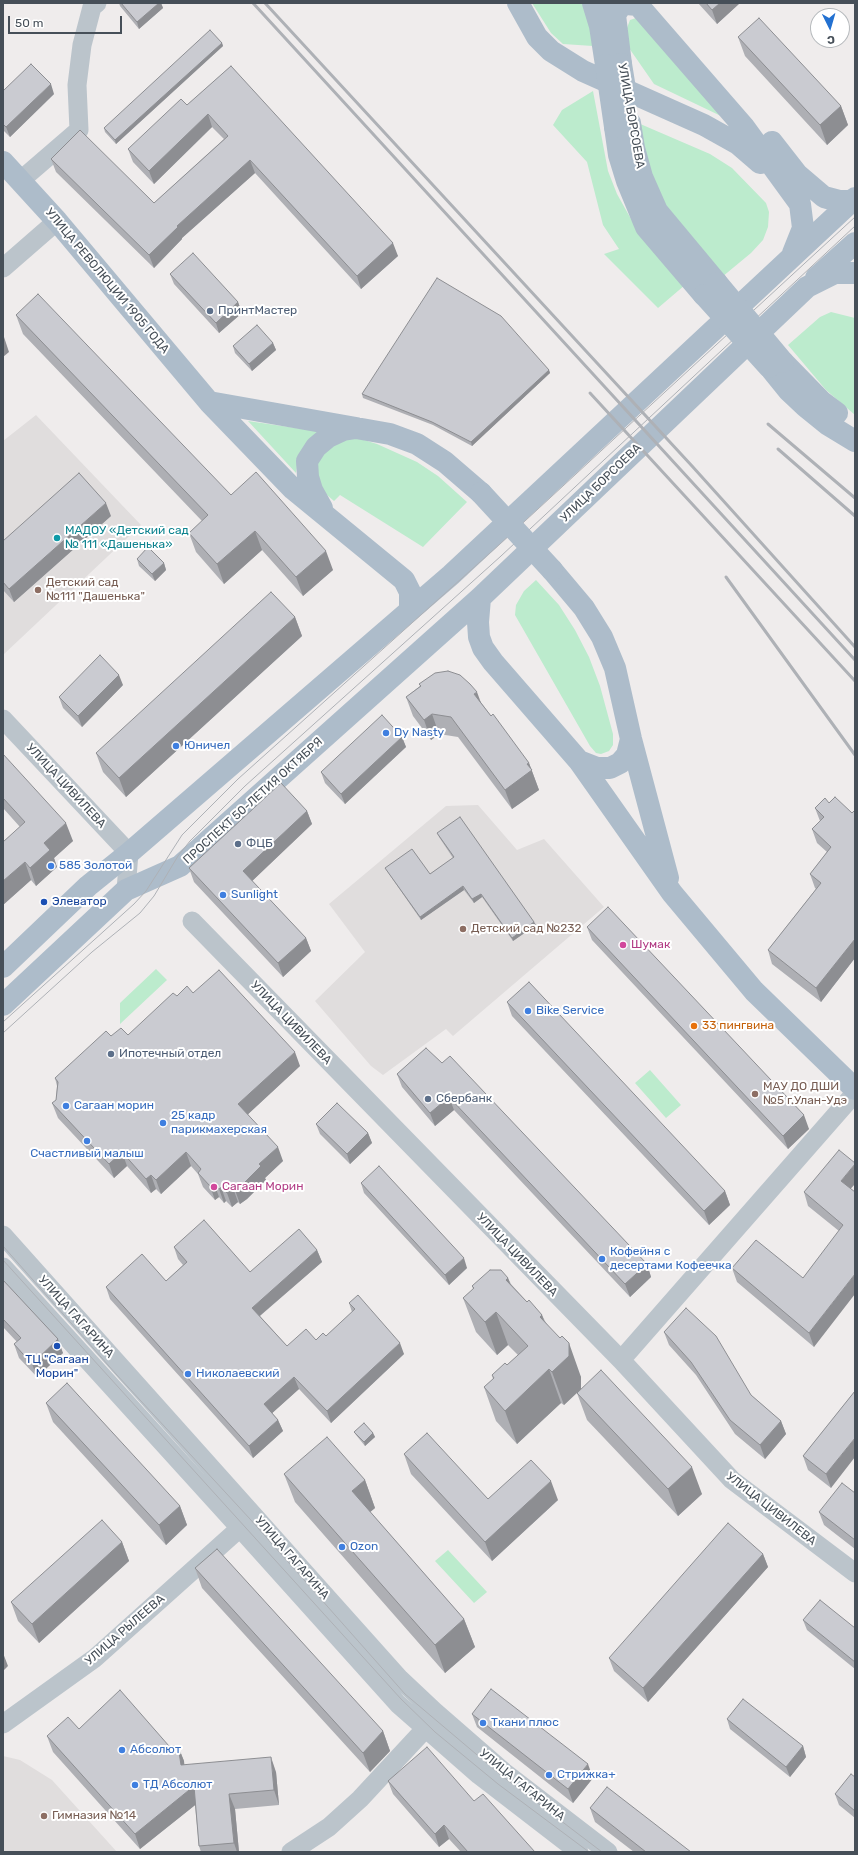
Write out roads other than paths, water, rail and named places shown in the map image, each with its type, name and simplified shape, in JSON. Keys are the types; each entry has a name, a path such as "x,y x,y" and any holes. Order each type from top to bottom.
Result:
{"main road":[{"path":"518,3 537,37 551,51 583,71 704,125 738,144 785,184"},
{"name":"УЛИЦА БОРСОЕВА","path":"593,3 614,64"},
{"path":"650,3 739,102 797,174 824,197 839,201 854,199"},
{"path":"613,9 626,4 638,5 744,127 800,204 803,228 791,258"},
{"name":"УЛИЦА БОРСОЕВА","path":"613,9 614,64"},
{"path":"614,64 622,125 619,155 627,182 646,227 710,289 777,366 821,401 855,425"},
{"name":"УЛИЦА РЕВОЛЮЦИИ 1905 ГОДА","path":"3,162 57,221 209,402 293,489 326,514 404,580"},
{"path":"3,967 88,886 129,853 451,575 854,199"},
{"path":"806,287 855,243"},
{"name":"УЛИЦА БОРСОЕВА","path":"441,632 480,598 806,287 835,273 855,272"},
{"path":"777,366 788,391 827,424 855,441"},
{"name":"УЛИЦА РЕВОЛЮЦИИ 1905 ГОДА","path":"209,402 390,434 417,444 445,462 482,493 552,570 584,608 602,637 615,668 631,739 672,893"},
{"name":"УЛИЦА РЕВОЛЮЦИИ 1905 ГОДА","path":"326,514 312,490 308,477 307,461 316,447 328,437 343,430 359,428"},
{"path":"404,580 427,582 451,575"},
{"path":"404,580 410,592 410,609"},
{"name":"УЛИЦА РЕВОЛЮЦИИ 1905 ГОДА","path":"480,598 478,622 480,637 483,648 493,662 579,761 672,893 754,991 855,1089"},
{"name":"ПРОСПЕКТ 50-ЛЕТИЯ ОКТЯБРЯ","path":"3,1005 126,890 180,866 441,632"},
{"name":"УЛИЦА РЕВОЛЮЦИИ 1905 ГОДА","path":"579,761 597,768 610,768 620,763 627,755 631,739"}],"street":[{"path":"21,180 79,130 77,85 82,45 92,7 97,3"},
{"path":"3,268 57,221"},
{"name":"УЛИЦА ЦИВИЛЕВА","path":"3,719 129,853"},
{"path":"126,890 129,853"},
{"name":"УЛИЦА ЦИВИЛЕВА","path":"192,921 620,1360 732,1480 855,1573"},
{"path":"620,1360 855,1093"},
{"name":"УЛИЦА ГАГАРИНА","path":"3,1235 400,1679 504,1772 608,1852"},
{"name":"УЛИЦА ГАГАРИНА","path":"3,1268 398,1704 425,1729 480,1775 579,1852"},
{"name":"УЛИЦА РЫЛЕЕВА","path":"3,1724 94,1658 240,1528"},
{"path":"291,1852 329,1827 360,1799 425,1729"}],"tram line":[{"path":"3,1022 134,904 146,891 182,835 238,779 500,544 855,217"},
{"path":"3,1033 92,952 140,913 154,896 178,856 190,841 245,786 501,556 855,226"},
{"path":"3,1246 116,1374 250,1519 405,1694 502,1776 602,1852"},
{"path":"3,1260 401,1699 435,1732 498,1784 589,1852"}],"railway":[{"path":"253,3 855,660"},
{"path":"265,3 692,466 855,647"},
{"path":"590,393 855,681"},
{"path":"768,424 855,498"},
{"path":"778,449 855,516"},
{"path":"726,577 855,755"}],"place":[{"name":"ПринтМастер","path":"210,311"},
{"name":"МАДОУ «Детский сад № 111 «Дашенька»","path":"57,538"},
{"name":"Детский сад №111 \"Дашенька\"","path":"38,590"},
{"name":"Dy Nasty","path":"386,733"},
{"name":"Юничел","path":"176,746"},
{"name":"ФЦБ","path":"238,844"},
{"name":"585 Золотой","path":"51,866"},
{"name":"Sunlight","path":"223,895"},
{"name":"Элеватор","path":"44,902"},
{"name":"Детский сад №232","path":"463,929"},
{"name":"Шумак","path":"623,945"},
{"name":"Bike Service","path":"528,1011"},
{"name":"33 пингвина","path":"694,1026"},
{"name":"Ипотечный отдел","path":"111,1054"},
{"name":"МАУ ДО ДШИ №5 г.Улан-Удэ","path":"755,1094"},
{"name":"Сбербанк","path":"428,1099"},
{"name":"Сагаан морин","path":"66,1106"},
{"name":"25 кадр парикмахерская","path":"163,1123"},
{"name":"Счастливый малыш","path":"87,1141"},
{"name":"Сагаан Морин","path":"214,1187"},
{"name":"Кофейня с десертами Кофеечка","path":"602,1259"},
{"name":"ТЦ \"Сагаан Морин\"","path":"57,1346"},
{"name":"Николаевский","path":"188,1374"},
{"name":"Ozon","path":"342,1547"},
{"name":"Ткани плюс","path":"483,1723"},
{"name":"Абсолют","path":"122,1750"},
{"name":"Стрижка+","path":"549,1775"},
{"name":"ТД Абсолют","path":"135,1785"},
{"name":"Гимназия №14","path":"44,1816"}]}
